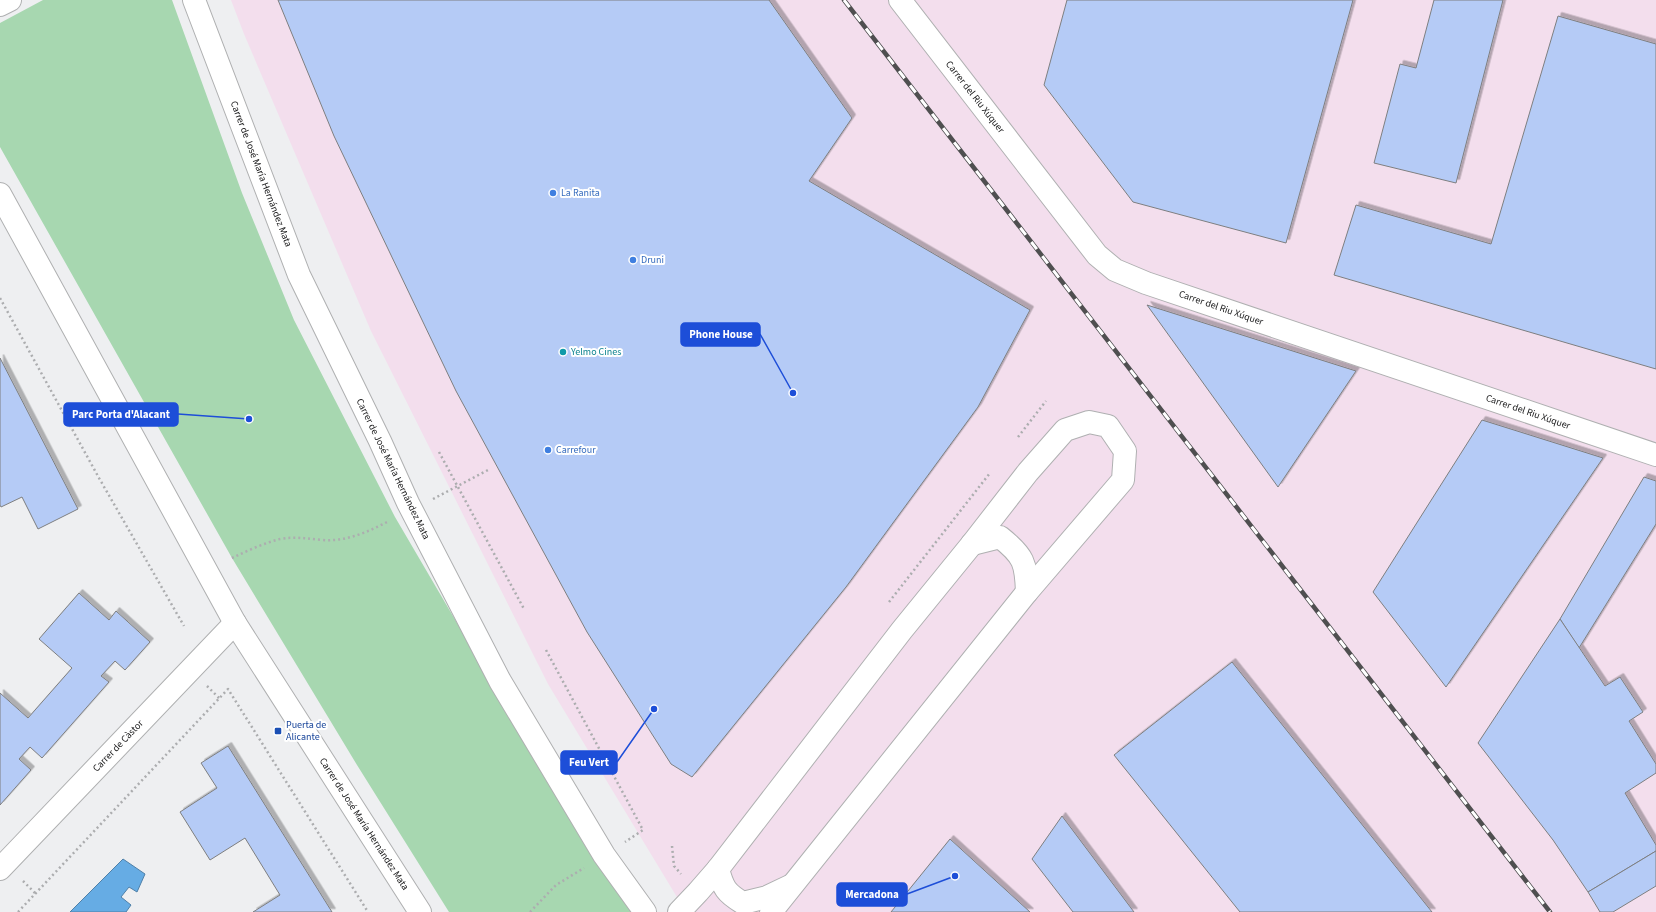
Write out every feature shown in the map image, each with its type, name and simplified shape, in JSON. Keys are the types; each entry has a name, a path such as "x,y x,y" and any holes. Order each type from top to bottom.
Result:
{"street":[{"path":"0,5 10,0"},
{"name":"Carrer de José María Hernández Mata","path":"194,0 299,275 412,510 500,681 604,855 645,912"},
{"name":"Carrer del Riu Xúquer","path":"900,0 1097,255 1115,270 1153,285 1656,455"},
{"name":"Carrer de José María Hernández Mata","path":"0,194 235,623 420,912"},
{"path":"679,912 718,869 902,630 1028,472 1065,430 1088,422 1108,426 1125,451 1123,480 1027,592 770,912"},
{"path":"972,544 1000,537 1015,549 1026,568 1027,592"},
{"name":"Carrer de Càstor","path":"10,873 235,623"},
{"path":"718,869 722,883 730,895 743,903 767,897 792,885"}],"path":[{"path":"0,298 99,478 184,626"},
{"path":"1018,437 1046,401"},
{"path":"439,452 524,609"},
{"path":"232,558 280,539 305,537 323,540 340,540 364,533 412,510 488,470"},
{"path":"889,602 990,473"},
{"path":"546,650 643,830"},
{"path":"206,685 219,698"},
{"path":"18,912 228,689 368,912"},
{"path":"672,846 674,866 684,876"},
{"path":"10,873 36,893"}],"shaded area":[{"path":"231,0 1656,0 1656,912 686,912 548,684 371,331 244,34"}],"green space":[{"path":"43,0 172,0 242,193 294,320 395,517 591,852 632,912 449,912 357,765 232,558 0,147 0,23"}],"water":[{"path":"123,859 145,874 137,892 129,887 121,897 131,905 126,912 70,912"}],"building":[{"path":"278,0 769,0 852,118 809,181 1030,310 978,407 846,587 692,777 671,764 587,632 456,391 334,136"},
{"path":"1067,0 1353,0 1286,243 1133,202 1044,85"},
{"path":"1434,0 1503,0 1456,183 1374,163 1400,64 1416,68"},
{"path":"1558,16 1656,44 1656,369 1334,275 1356,205 1491,244"},
{"path":"1147,305 1356,371 1278,487"},
{"path":"0,358 78,509 38,529 22,497 1,507 0,505"},
{"path":"1482,420 1603,458 1446,687 1373,592"},
{"path":"1644,477 1656,481 1656,524 1579,648 1560,619"},
{"path":"79,593 109,620 116,611 150,642 125,670 115,661 101,676 109,682 42,758 30,747 19,759 31,770 0,805 0,693 28,718 72,668 39,639"},
{"path":"1560,619 1605,686 1620,677 1643,712 1629,721 1656,764 1656,773 1625,793 1656,845 1656,851 1588,892 1553,840 1478,743"},
{"path":"1232,662 1432,912 1240,912 1114,755"},
{"path":"228,746 332,912 253,912 280,895 245,838 210,860 180,812 217,788 201,763"},
{"path":"1062,816 1134,912 1073,912 1032,859"},
{"path":"950,839 1030,912 891,912"},
{"path":"1656,851 1656,886 1613,912 1600,912 1588,892"}],"railway":[{"path":"844,0 1550,912"}],"place":[{"name":"La Ranita","path":"553,193"},
{"name":"Druni","path":"633,260"},
{"name":"Yelmo Cines","path":"563,352"},
{"name":"Phone House","path":"793,393"},
{"name":"Parc Porta d'Alacant","path":"249,419"},
{"name":"Carrefour","path":"548,450"},
{"name":"Feu Vert","path":"654,709"},
{"name":"Puerta de Alicante","path":"278,731"},
{"name":"Mercadona","path":"955,876"}]}
